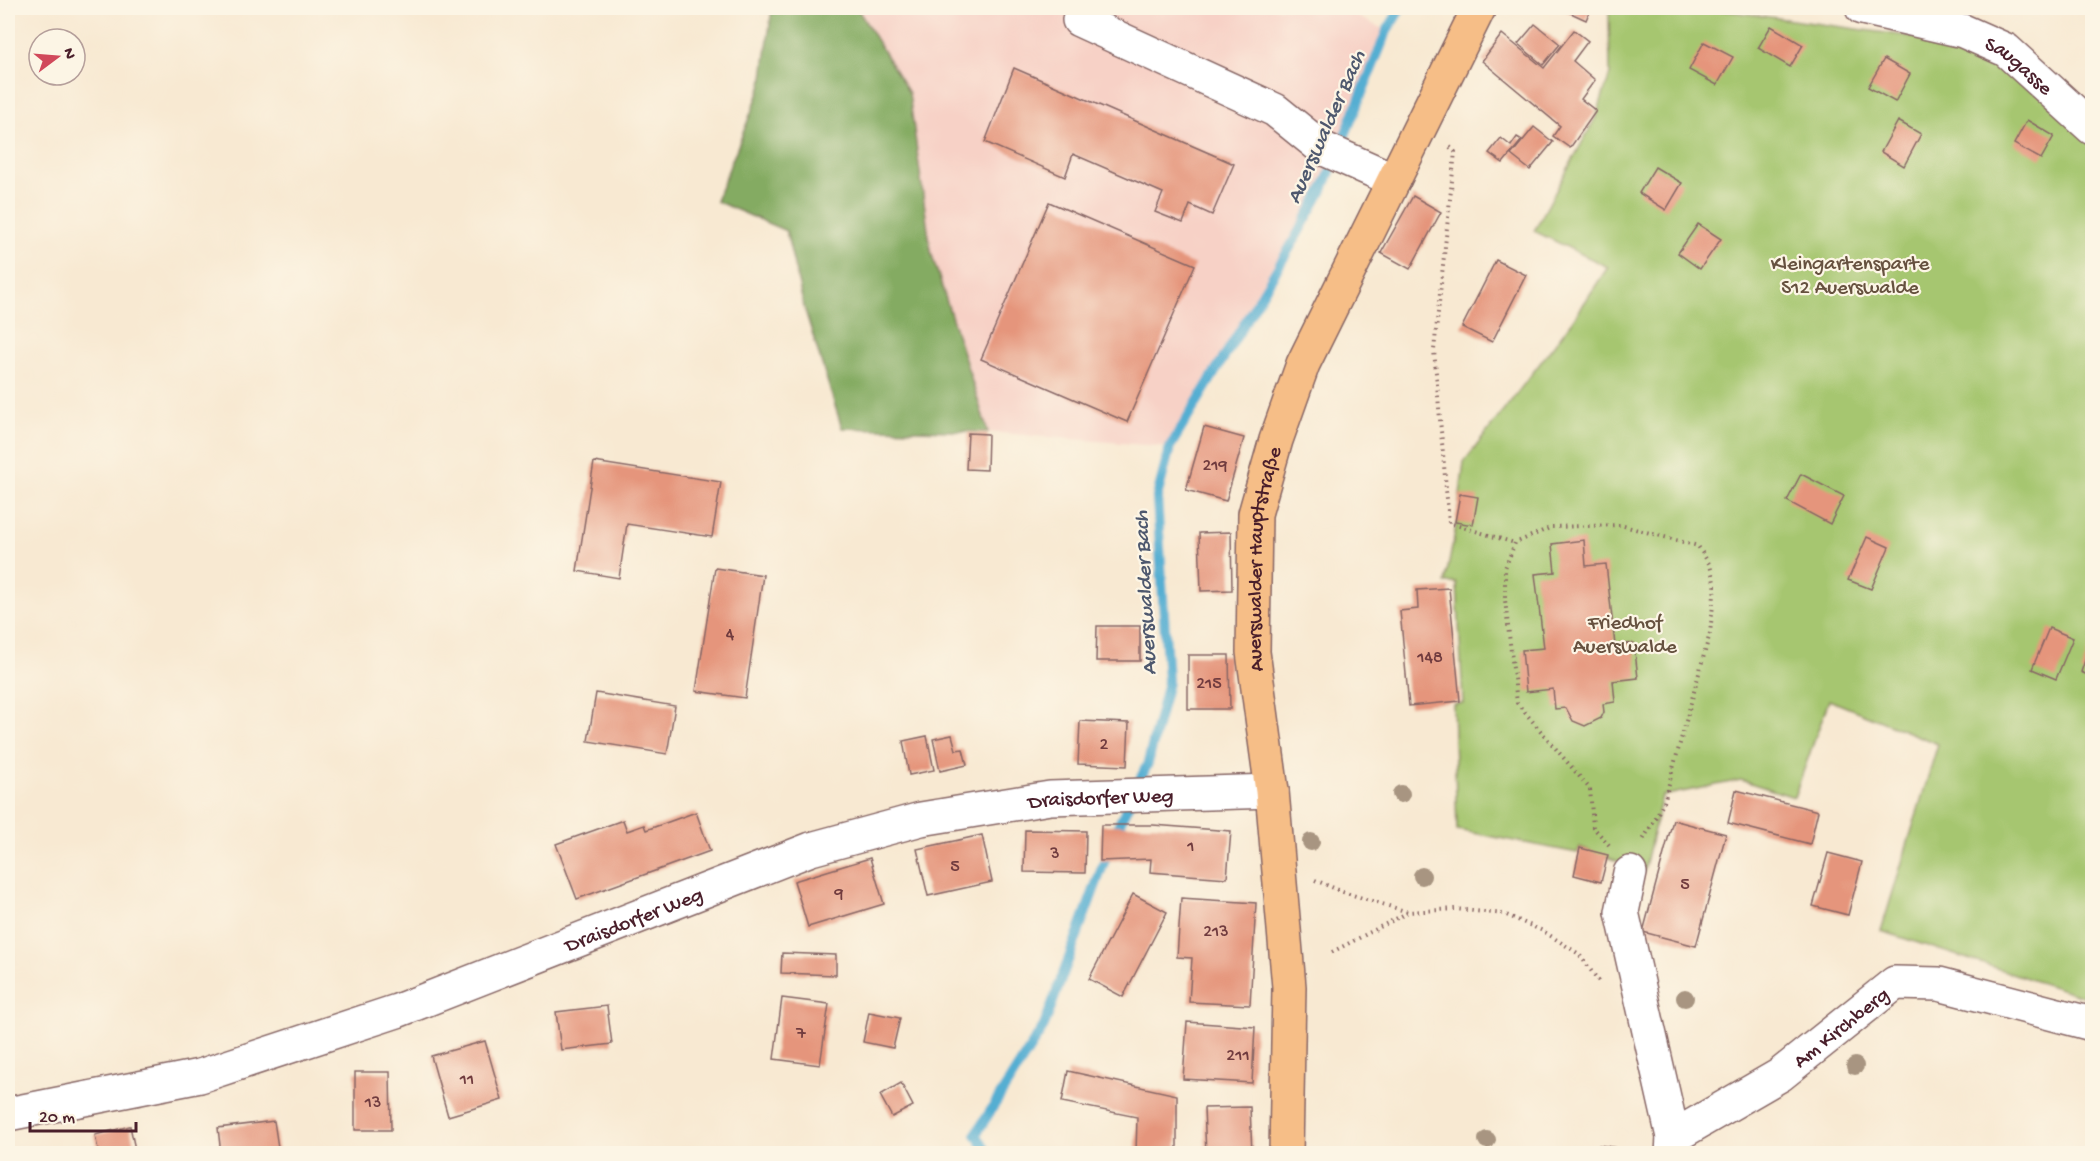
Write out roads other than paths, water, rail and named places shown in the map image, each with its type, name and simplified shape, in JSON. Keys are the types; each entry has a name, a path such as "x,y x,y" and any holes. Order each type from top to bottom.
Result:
{"main road":[{"name":"Auerswalder Hauptstraße","path":"1286,1154 1289,987 1280,865 1253,652 1255,514 1275,440 1303,364 1479,8"}],"street":[{"name":"Saugasse","path":"1862,8 1963,31 2006,50 2092,128"},
{"path":"1079,20 1275,110 1322,148 1394,180"},
{"name":"Draisdorfer Weg","path":"8,1114 200,1076 397,1011 811,849 866,832 921,819 1050,798 1272,792"},
{"name":"Am Kirchberg","path":"1632,864 1622,912 1673,1145 1780,1075 1895,983 1939,984 2092,1023"}],"waterway":[{"name":"Auerswalder Bach","path":"988,1154 976,1134 1044,1026 1114,835 1148,763 1168,682 1157,497 1170,447 1324,187 1387,31 1401,8"}],"park label":[{"name":"Kleingartensparte S12 Auerswalde","path":"1850,274"},
{"name":"Friedhof Auerswalde","path":"1625,633"}]}
